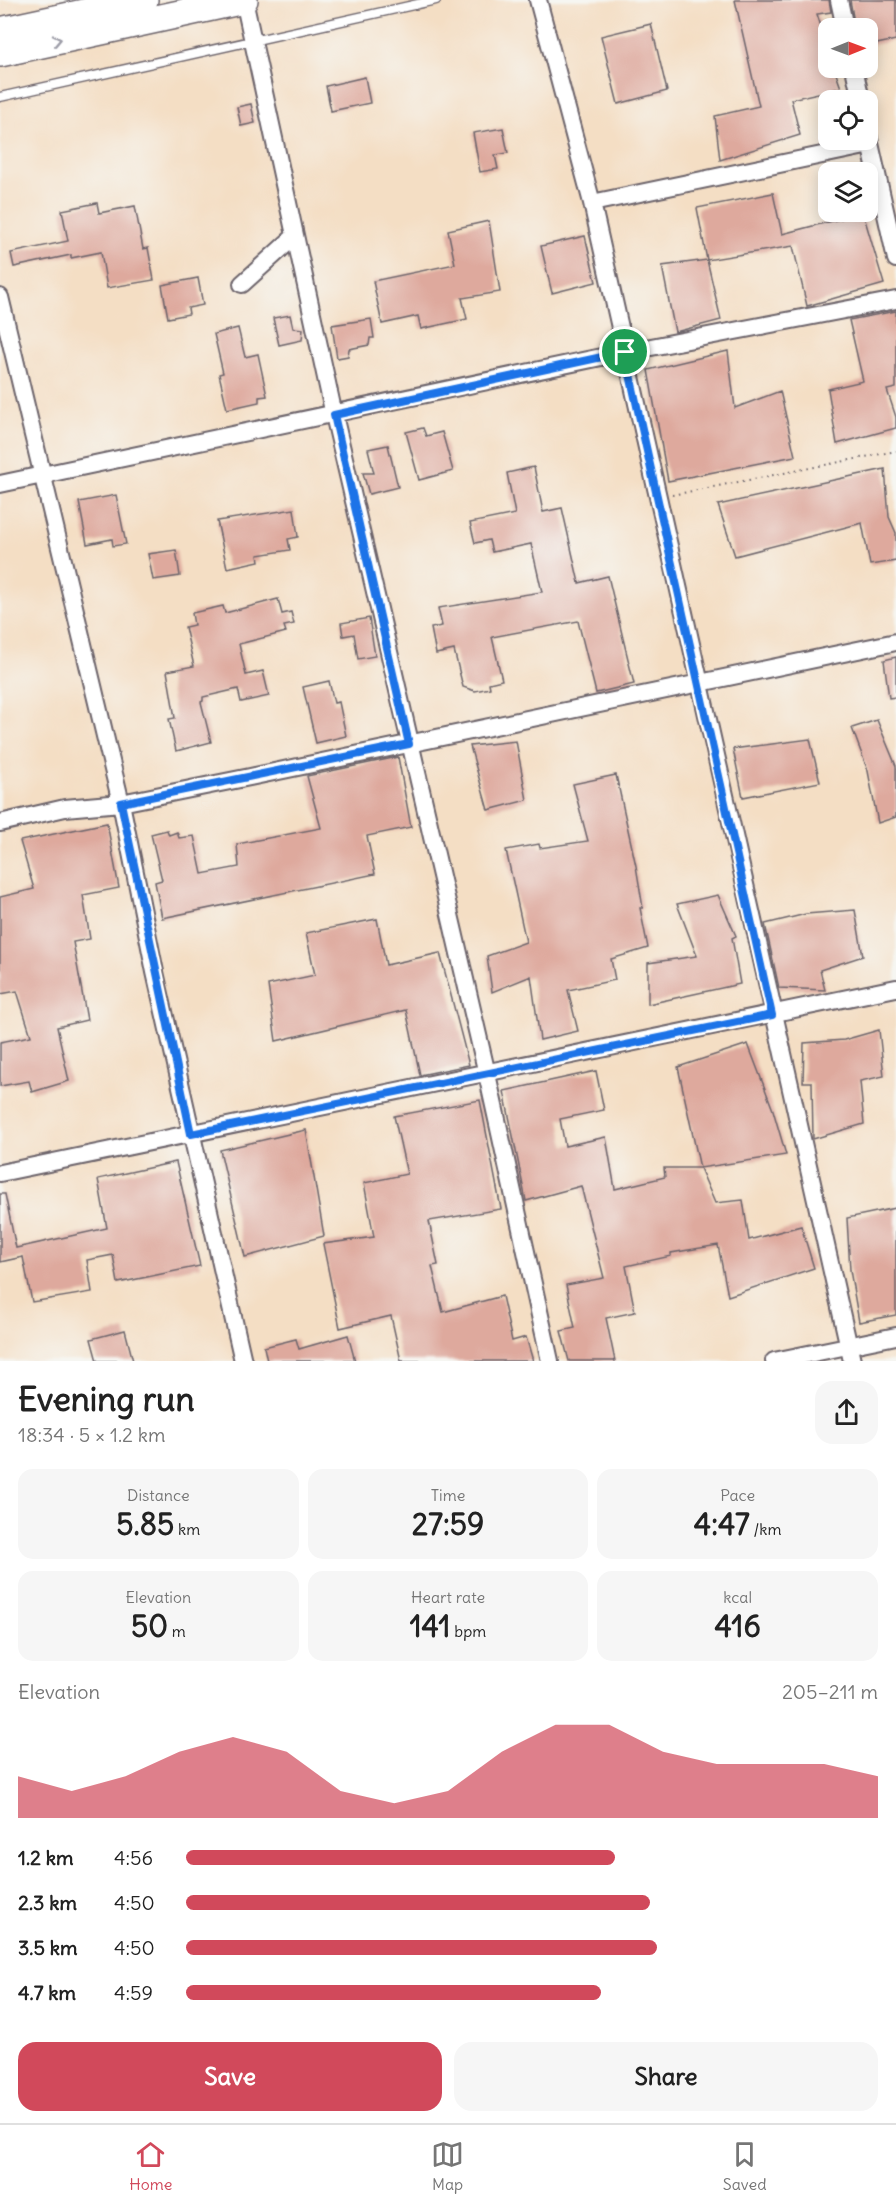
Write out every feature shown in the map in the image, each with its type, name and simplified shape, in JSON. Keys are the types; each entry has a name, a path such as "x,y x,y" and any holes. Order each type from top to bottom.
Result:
{"highway":[{"path":"0,31 144,0"},
{"path":"0,52 244,0"}],"street":[{"path":"244,0 334,415 487,1074 550,1361"},
{"path":"538,0 592,203 772,1015 850,1353"},
{"path":"839,0 844,18"},
{"path":"592,203 818,149"},
{"path":"872,150 896,259"},
{"path":"242,284 295,236"},
{"path":"0,297 121,803 191,1134 243,1361"},
{"path":"0,484 625,352 896,300"},
{"path":"0,823 65,808 121,803 896,642"},
{"path":"0,1173 896,988"},
{"path":"774,1361 850,1353 896,1336"}],"lane":[{"path":"0,98 252,39 436,0"}],"path":[{"path":"657,498 896,451"}],"building":[{"path":"735,0 829,0 831,12 817,14 818,78 838,78 841,88 818,90 818,93 791,99 800,135 720,160 715,116 759,106"},
{"path":"850,0 896,0 896,40 878,44 878,18 853,18"},
{"path":"651,24 667,91 618,104 601,36"},
{"path":"365,77 370,103 331,111 326,86"},
{"path":"251,104 255,123 241,126 237,107"},
{"path":"503,128 508,153 495,155 498,169 480,172 473,133"},
{"path":"773,193 782,234 828,222 866,222 884,284 807,306 793,246 707,260 697,208"},
{"path":"97,203 99,213 135,206 143,249 148,248 154,280 107,288 101,252 71,258 71,255 14,267 11,253 68,241 62,210"},
{"path":"489,221 500,292 462,298 467,319 421,329 418,316 382,324 373,281 455,264 448,230"},
{"path":"585,236 596,282 552,293 541,246"},
{"path":"707,260 721,320 675,332 662,266"},
{"path":"198,278 203,305 188,308 189,314 168,318 162,285"},
{"path":"896,311 896,388 887,390 896,417 896,428 837,444 828,389 863,381 849,320"},
{"path":"290,315 293,328 303,329 302,340 279,345 273,318"},
{"path":"371,319 374,338 370,338 369,345 349,349 348,356 337,358 332,325"},
{"path":"238,328 245,357 258,354 267,396 259,397 259,402 227,409 219,374 223,373 214,334"},
{"path":"728,351 735,408 780,391 795,456 668,481 648,370"},
{"path":"423,428 426,436 442,432 453,471 419,480 406,432"},
{"path":"388,445 398,487 369,494 363,473 374,473 368,449"},
{"path":"534,467 543,512 562,508 579,583 608,576 634,684 596,693 578,621 492,637 502,680 489,683 490,688 475,691 463,687 454,650 436,654 431,628 442,626 438,608 542,592 531,544 492,552 489,540 475,543 470,523 515,514 507,473"},
{"path":"885,469 889,517 896,533 896,561 870,565 862,523 735,556 718,505"},
{"path":"116,495 126,544 113,546 112,539 87,544 79,502"},
{"path":"294,509 298,537 288,539 290,550 258,555 259,561 227,568 217,521"},
{"path":"176,550 180,576 153,580 148,554"},
{"path":"278,599 282,614 291,612 294,624 284,626 286,632 239,644 246,675 263,671 269,696 241,702 238,689 203,697 201,702 211,742 176,751 169,719 175,718 167,671 194,666 185,627 194,625 192,613 223,606 225,613"},
{"path":"369,618 375,656 358,659 354,634 343,636 341,623"},
{"path":"896,657 896,697 889,698 884,660"},
{"path":"329,681 334,703 339,702 346,736 316,743 303,687"},
{"path":"877,720 896,766 896,817 878,823 868,771 852,728"},
{"path":"810,739 820,782 743,797 733,749"},
{"path":"516,741 527,800 488,810 470,746"},
{"path":"398,757 411,827 367,836 375,874 162,918 155,882 162,880 151,834 167,830 169,835 177,832 179,838 194,836 202,874 239,867 237,844 321,828 307,776"},
{"path":"616,775 636,866 643,908 640,908 648,948 611,959 615,980 568,990 578,1031 540,1040 531,976 492,992 487,956 526,942 506,850 539,844 540,848 588,841 573,784"},
{"path":"107,823 119,888 83,895 90,939 73,942 87,1020 57,1027 69,1081 32,1092 29,1081 0,1086 0,1042 31,1036 17,991 0,994 0,897 34,889 20,841"},
{"path":"718,895 736,936 732,938 740,984 648,1004 648,963 697,956 677,904"},
{"path":"855,910 863,956 820,970 825,990 779,988 765,924 806,914"},
{"path":"377,919 386,965 440,953 469,1065 420,1075 406,1010 276,1041 268,985 315,975 306,933"},
{"path":"879,1030 884,1076 860,1081 864,1124 813,1139 812,1082 803,1082 804,1043 844,1040"},
{"path":"748,1044 773,1110 786,1155 700,1168 678,1067"},
{"path":"596,1071 604,1110 560,1119 565,1146 606,1137 615,1189 665,1177 664,1168 700,1168 715,1203 743,1200 749,1240 801,1226 814,1268 728,1296 718,1245 671,1253 671,1256 626,1266 635,1312 606,1318 615,1361 569,1361 561,1331 575,1328 566,1285 604,1278 581,1186 526,1201 504,1091"},
{"path":"480,1100 501,1209 429,1221 438,1265 432,1266 443,1312 502,1296 512,1341 526,1337 533,1361 401,1361 391,1316 340,1328 323,1244 374,1237 364,1183 407,1174 394,1116"},
{"path":"306,1130 324,1236 245,1257 220,1150"},
{"path":"176,1162 200,1266 118,1283 113,1255 87,1260 92,1292 32,1302 23,1257 0,1262 0,1194 5,1194 16,1248 107,1228 98,1179"},
{"path":"896,1208 896,1315 859,1322 850,1270 847,1218"},
{"path":"125,1330 133,1361 97,1361 91,1339"},
{"path":"348,1335 355,1361 267,1361 264,1347 296,1339 299,1349"}],"route":[{"path":"625,352 772,1015 191,1134 121,803 409,744 334,415 625,352"}]}
